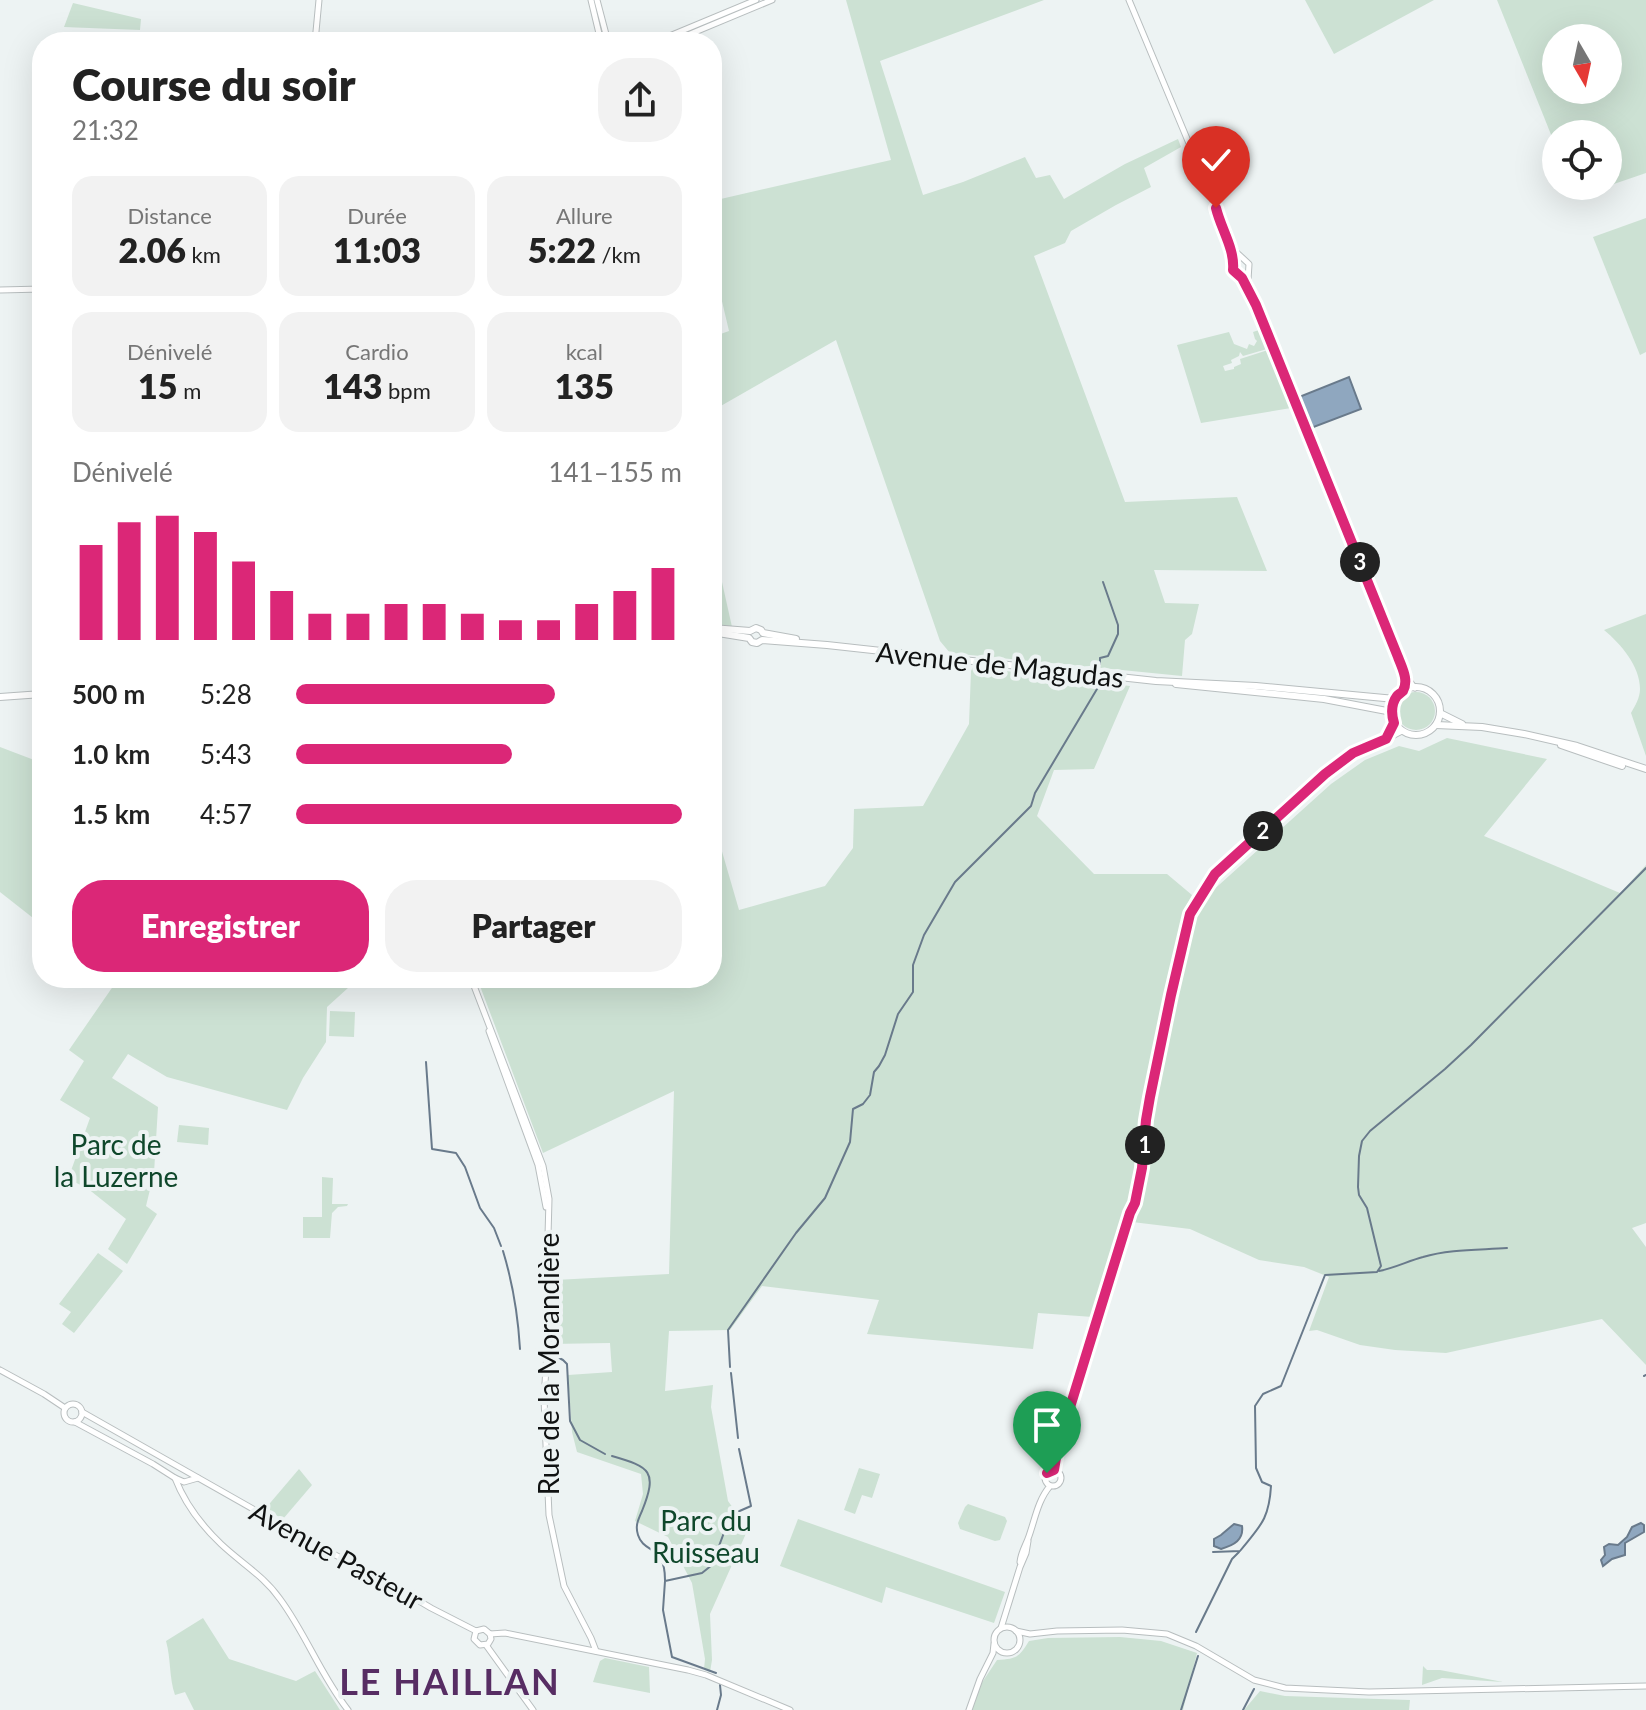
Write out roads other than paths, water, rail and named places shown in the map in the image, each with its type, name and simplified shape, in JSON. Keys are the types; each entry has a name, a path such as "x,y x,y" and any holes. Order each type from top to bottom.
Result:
{"main road":[{"path":"756,628 763,637 754,643 750,635 756,628"},
{"path":"722,631 750,635"},
{"name":"Avenue de Magudas","path":"763,637 1324,699 1392,712"},
{"name":"Avenue de Magudas","path":"1172,682 1395,699"},
{"path":"1415,688 1432,694 1440,713 1436,725 1416,735 1402,731 1394,723 1392,712 1395,699 1403,691 1415,688"},
{"path":"0,697 32,695"},
{"path":"1440,713 1469,726"},
{"path":"1436,725 1469,726 1539,737 1577,746 1646,771"}],"street":[{"path":"316,32 319,0"},
{"path":"594,0 599,32"},
{"path":"594,0 605,32"},
{"path":"679,32 756,0"},
{"path":"695,32 772,0"},
{"path":"1129,0 1216,208 1236,252 1249,264 1248,280 1256,305"},
{"path":"1216,208 1233,253 1233,270 1240,275 1256,305 1405,676 1415,688"},
{"path":"1234,262 1243,259"},
{"path":"1240,275 1248,271"},
{"path":"0,290 32,289"},
{"path":"1403,691 1405,676"},
{"path":"1386,739 1394,723"},
{"path":"1050,1486 1046,1475 1054,1470 1058,1446 1137,1189 1150,1097 1190,914 1215,874 1325,774 1353,753 1402,731"},
{"name":"Rue de la Morandière","path":"475,988 538,1165 548,1212 549,1324 544,1398 549,1515 564,1586 596,1651"},
{"name":"Avenue Pasteur","path":"0,1370 65,1408"},
{"name":"Avenue Pasteur","path":"65,1408 75,1404 82,1412 198,1478 476,1631"},
{"name":"Avenue Pasteur","path":"65,1408 65,1418 69,1421 188,1482"},
{"path":"75,1422 82,1412"},
{"path":"167,1473 168,1466 178,1465"},
{"path":"969,1710 993,1653 994,1637 1001,1628 1040,1501 1050,1486 1058,1485 1062,1479 1054,1470"},
{"path":"175,1478 193,1512 211,1534 261,1576 280,1598 337,1696 352,1710"},
{"path":"182,1494 188,1482 198,1478"},
{"path":"1006,1612 1019,1636 1019,1644"},
{"path":"1001,1628 1037,1633 1122,1630 1167,1634 1189,1642 1236,1671 1263,1683 1285,1688 1359,1692 1646,1686"},
{"path":"484,1629 490,1634 491,1639 486,1645 476,1642 476,1631 484,1629"},
{"path":"490,1634 500,1632 653,1661 705,1675 790,1710"},
{"path":"985,1668 995,1658 1014,1651 1019,1644 1037,1633"},
{"path":"994,1644 998,1651 1005,1653"},
{"path":"486,1645 533,1710"}],"water":[{"path":"1349,377 1361,409 1311,428 1299,397"},
{"path":"1641,1523 1644,1532 1625,1543 1625,1555 1603,1566 1604,1547 1618,1545 1632,1527"},
{"path":"1234,1524 1242,1526 1237,1541 1221,1549 1214,1546 1214,1539"}],"waterway":[{"path":"1100,664 1100,658 1108,656 1118,634 1118,625 1103,582"},
{"path":"730,1367 728,1330 796,1233 825,1198 850,1142 853,1109 863,1104 870,1095 874,1072 885,1055 898,1014 913,992 913,965 924,935 955,882 1031,806 1035,793 1097,689 1098,680"},
{"path":"1213,1552 1240,1551 1266,1515 1271,1486 1262,1482 1256,1468 1255,1406 1263,1394 1281,1386 1325,1275 1377,1272 1381,1266 1367,1208 1359,1195 1362,1141 1471,1045 1646,868"},
{"path":"426,1062 432,1149 456,1153 501,1246"},
{"path":"1379,1271 1443,1252 1507,1248"},
{"path":"503,1251 510,1275 520,1349"},
{"path":"548,1352 567,1364 570,1421 580,1440 605,1454"},
{"path":"731,1373 738,1438"},
{"path":"716,1673 672,1657 663,1610 665,1581 702,1573 712,1565 729,1519 751,1506 739,1449"},
{"path":"612,1456 642,1468 650,1479 637,1532 641,1541 662,1560 665,1580"},
{"path":"1196,1632 1232,1559 1239,1552"},
{"path":"1181,1710 1198,1656"},
{"path":"717,1710 720,1685"},
{"path":"1243,1710 1254,1689"}],"district":[{"name":"LE HAILLAN","path":"450,1681"}],"park label":[{"name":"Parc de la Luzerne","path":"116,1160"},
{"name":"Parc du Ruisseau","path":"706,1536"}]}
